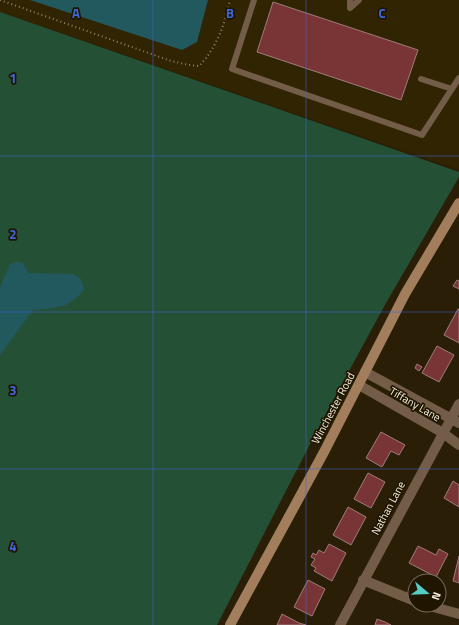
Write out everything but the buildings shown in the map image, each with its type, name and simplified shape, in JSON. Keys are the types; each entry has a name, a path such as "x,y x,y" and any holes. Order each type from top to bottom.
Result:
{"main road":[{"name":"Winchester Road","path":"230,625 366,372 405,294 459,203"}],"street":[{"name":"Tiffany Lane","path":"366,372 455,421"},
{"name":"Tiffany Lane","path":"359,385 443,433 459,445"},
{"name":"Nathan Lane","path":"340,625 443,433 455,421 459,404"},
{"path":"363,580 407,598"},
{"path":"447,611 459,614"}],"lane":[{"path":"254,0 232,69 422,135 459,78"},
{"path":"350,0 350,8 359,0"},
{"path":"420,79 452,89"}],"path":[{"path":"0,0 156,56 189,65 199,66 208,57 219,37 230,0"}],"shaded area":[{"path":"0,0 459,0 459,170 0,12"}],"green space":[{"path":"0,12 459,172 459,177 386,303 324,417 217,625 0,625"}],"water":[{"path":"30,0 208,0 197,42 182,50"},
{"path":"17,262 23,263 28,273 73,274 81,279 84,289 79,296 68,304 55,308 33,310 0,355 0,287 10,264"}]}
